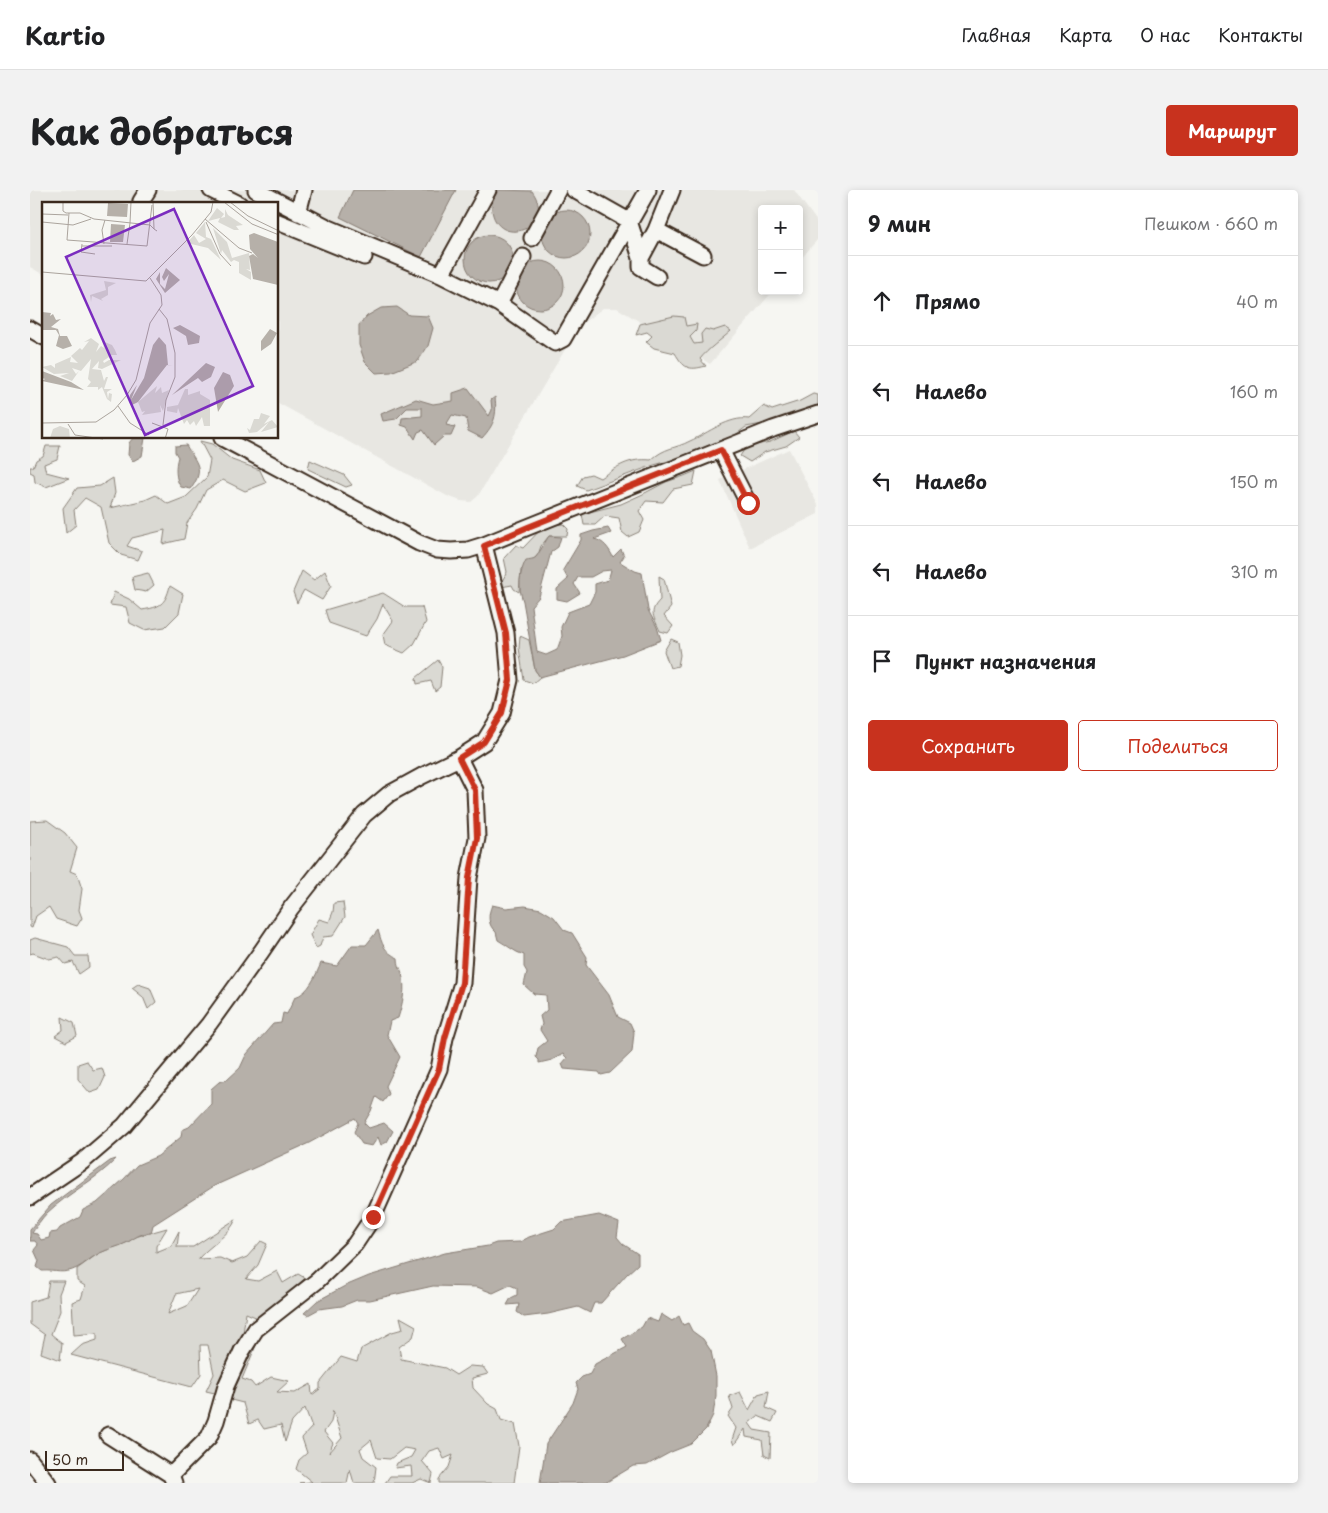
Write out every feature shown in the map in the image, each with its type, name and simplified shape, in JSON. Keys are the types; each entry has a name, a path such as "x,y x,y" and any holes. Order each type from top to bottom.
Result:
{"street":[{"path":"142,202 148,190"},
{"path":"211,190 235,202"},
{"path":"256,190 278,202"},
{"path":"298,213 304,190"},
{"path":"441,275 488,190"},
{"path":"532,238 558,190"},
{"path":"574,190 629,221 641,258 641,267 657,277"},
{"path":"279,203 329,228 441,275 499,304 555,343 564,339 648,190"},
{"path":"641,258 656,230 672,190"},
{"path":"279,222 364,258"},
{"path":"656,230 703,255"},
{"path":"499,304 523,257"},
{"path":"30,329 42,336"},
{"path":"224,439 419,543 438,550 451,552 484,546 774,429 818,414"},
{"path":"721,450 748,503"},
{"path":"30,1196 82,1162 124,1126 209,1024 291,908 364,815 389,794 459,758 484,742 502,713 510,680 506,633 484,546"},
{"path":"108,1435 172,1479 209,1437 216,1421 226,1386 242,1351 256,1329 317,1281 355,1244 373,1217 439,1069 445,1038 462,983 469,878 477,838 475,790 459,758"},
{"path":"30,1460 48,1483"}],"shaded area":[{"path":"30,190 794,190 818,223 818,239 803,256 803,205 758,205 758,295 770,295 710,364 617,308 603,308 579,326 478,496 471,502 447,496 279,404 279,202 42,202 42,274 30,267"},
{"path":"353,190 456,190 421,257 340,217"},
{"path":"499,190 532,191 538,203 538,214 533,223 526,228 516,231 507,230 499,225 493,215 492,205"},
{"path":"566,210 575,212 583,217 588,225 590,234 588,243 583,251 575,256 566,258 557,256 549,251 544,243 542,234 544,225 549,217 557,212"},
{"path":"489,235 498,237 506,242 511,250 513,259 511,268 506,276 498,281 489,283 480,281 472,276 467,268 465,259 467,250 472,242 480,237"},
{"path":"540,261 549,263 557,268 562,276 564,285 562,294 557,302 549,307 540,309 531,307 523,302 518,294 516,285 518,276 523,268 531,263"},
{"path":"397,307 409,315 428,316 433,328 428,346 418,361 391,372 376,373 365,362 359,345 359,325 367,316 381,308"},
{"path":"674,316 684,317 686,326 697,324 696,331 690,337 694,344 702,343 701,334 705,329 713,331 725,327 731,331 700,359 706,366 687,367 675,353 654,348 646,342 652,336 647,332 636,335 640,324"},
{"path":"468,388 489,416 492,410 491,400 495,397 496,409 494,419 482,438 468,431 466,418 452,415 446,425 455,427 451,436 444,436 434,445 423,430 418,432 415,439 407,427 401,425 402,418 422,416 422,408 407,408 396,419 383,421 381,414 416,399 433,404 453,401 453,393"},
{"path":"813,394 818,395 818,407 778,421 746,427 727,441 698,453 654,465 586,490 577,486 583,476 591,474 600,478 630,462 651,460 666,450 685,444 726,423 734,420 749,419 764,406 772,410 800,401"},
{"path":"794,431 799,437 786,446 765,452 750,462 740,456 746,447 770,442"},
{"path":"132,439 145,439 142,456 133,461 128,455 129,443"},
{"path":"200,441 212,444 232,460 260,470 266,483 245,491 223,480 206,490 197,509 187,523 184,539 163,544 165,530 132,538 127,546 142,551 138,560 121,555 109,543 101,507 85,498 74,510 76,525 66,533 63,508 77,488 100,486 113,478 115,493 110,508 145,500 156,495 168,504 186,497 207,477 210,460"},
{"path":"186,445 198,466 198,476 191,489 181,487 176,473 178,457 175,452 175,446"},
{"path":"46,446 60,446 57,459 44,464 46,472 69,478 46,487 35,482 34,474 30,472 30,467 33,467 36,460 43,456"},
{"path":"789,449 818,505 818,514 750,548 720,480"},
{"path":"310,460 344,475 352,485 346,487 308,469"},
{"path":"696,471 693,485 673,489 663,502 646,501 639,511 644,520 639,532 628,537 622,532 619,518 605,516 595,525 584,525 582,514 621,504 666,482"},
{"path":"563,524 568,529 567,536 549,536 541,546 538,555 521,570 519,592 512,585 501,587 507,572 504,558 516,545 523,548 544,526"},
{"path":"608,528 611,533 594,539 603,543 613,557 621,549 624,556 620,562 642,573 648,610 661,640 623,655 540,677 535,670 520,591 520,580 526,560 536,557 549,536 561,537 558,547 551,552 539,597 531,606 537,652 546,655 557,650 562,636 561,627 568,612 589,604 595,592 595,584 608,580 611,570 602,571 591,577 578,577 574,584 580,593 567,601 557,599 557,589 568,579 563,570 581,540 581,535"},
{"path":"302,571 314,580 325,571 331,586 322,600 304,590 297,603 293,592"},
{"path":"148,573 154,585 146,592 135,590 132,577"},
{"path":"659,576 664,579 671,607 664,616 673,626 668,633 660,631 653,615 654,608 660,600"},
{"path":"170,586 183,594 179,613 165,627 144,630 130,623 126,607 110,605 114,592 129,599 142,610 153,608 164,601"},
{"path":"383,593 405,607 422,607 426,622 414,644 404,653 385,645 383,635 393,621 383,604 377,619 366,636 329,623 325,610"},
{"path":"520,636 529,640 535,670 540,677 533,683 524,680 519,648"},
{"path":"671,639 678,642 680,655 678,666 670,668 664,651"},
{"path":"438,660 442,667 440,687 435,691 431,681 417,684 416,678"},
{"path":"47,820 65,833 77,848 70,871 77,874 82,889 79,910 82,918 77,926 56,919 49,907 36,916 32,928 30,927 30,821"},
{"path":"343,902 345,917 333,936 323,937 320,946 316,948 310,935 319,919 329,922 334,903"},
{"path":"492,905 506,908 525,906 541,909 554,917 564,930 572,933 587,957 586,965 609,995 618,1017 630,1023 634,1032 632,1052 610,1073 601,1075 599,1072 564,1069 562,1064 567,1058 563,1054 552,1060 539,1063 536,1057 538,1048 547,1041 540,1030 542,1024 540,1016 547,1010 546,995 534,994 524,985 527,972 524,967 524,955 498,940 496,932 490,923 489,916"},
{"path":"378,930 384,947 398,958 404,985 403,1001 398,1018 390,1021 387,1035 400,1057 386,1086 389,1094 383,1102 376,1097 364,1123 369,1128 384,1123 393,1131 387,1142 381,1145 378,1137 372,1146 362,1144 354,1132 358,1123 355,1118 309,1143 214,1186 153,1225 151,1233 141,1235 100,1253 77,1268 59,1272 42,1271 37,1267 39,1261 34,1250 38,1245 35,1241 30,1241 30,1229 51,1205 110,1161 116,1159 45,1215 32,1233 37,1234 41,1240 49,1238 50,1233 57,1232 60,1228 80,1217 83,1210 97,1203 137,1165 158,1156 181,1137 182,1130 189,1127 211,1104 211,1089 219,1082 227,1080 240,1068 246,1055 273,1024 281,1023 283,1013 287,1014 295,997 308,988 321,963 337,966 352,945 366,945"},
{"path":"35,938 68,947 75,956 88,956 89,967 79,974 73,962 65,964 59,957 49,959 33,953 30,954 30,940"},
{"path":"138,984 150,988 156,1002 148,1009 143,997 132,988"},
{"path":"62,1017 74,1023 77,1036 66,1042 55,1036 63,1030"},
{"path":"87,1061 93,1070 102,1068 105,1077 99,1090 90,1093 78,1079 78,1064"},
{"path":"599,1215 619,1223 617,1237 623,1244 638,1254 638,1264 601,1303 594,1303 590,1313 578,1307 524,1317 517,1312 519,1304 507,1305 511,1298 517,1295 517,1288 510,1285 493,1293 477,1287 433,1286 370,1300 357,1300 342,1306 319,1309 308,1315 304,1313 317,1301 369,1276 445,1253 496,1243 520,1242 554,1229 561,1222"},
{"path":"236,1219 229,1230 198,1259 220,1258 232,1263 247,1257 261,1241 267,1244 258,1265 246,1279 258,1281 277,1271 283,1283 298,1274 305,1278 282,1300 258,1318 246,1313 243,1333 234,1347 219,1394 206,1391 214,1374 208,1345 200,1345 201,1374 192,1387 71,1355 82,1345 97,1340 97,1333 74,1335 72,1302 81,1299 85,1286 77,1281 77,1269 99,1253 128,1242 135,1237 167,1228 156,1246 156,1252 171,1246 179,1231 177,1247 193,1247","holes":["198,1289 187,1306 168,1314 176,1294"]},
{"path":"49,1281 64,1281 59,1294 60,1311 51,1334 62,1343 60,1360 41,1353 45,1335 30,1324 30,1302 46,1297"},
{"path":"661,1314 672,1321 679,1316 683,1325 688,1323 692,1331 703,1339 711,1351 716,1376 716,1396 713,1415 706,1429 691,1444 647,1465 633,1466 605,1483 540,1483 546,1444 573,1403 578,1389 576,1383 582,1377 590,1374 595,1364 627,1347 622,1339 642,1327 647,1318 658,1322"},
{"path":"400,1317 416,1326 413,1337 399,1347 401,1359 445,1368 456,1375 470,1366 483,1367 488,1374 472,1378 473,1388 488,1404 497,1409 501,1420 515,1424 519,1446 514,1483 439,1483 439,1479 449,1467 453,1455 444,1459 439,1448 429,1451 422,1461 433,1474 431,1483 421,1479 412,1483 385,1483 390,1476 412,1476 411,1466 395,1468 397,1463 411,1457 415,1450 404,1448 390,1459 377,1458 371,1440 360,1449 363,1457 376,1467 374,1483 354,1483 350,1469 347,1483 299,1483 312,1482 296,1469 299,1460 307,1453 302,1438 312,1427 305,1408 292,1422 285,1442 281,1425 264,1429 258,1420 249,1424 243,1403 231,1400 235,1380 256,1339 257,1343 242,1379 251,1382 255,1387 271,1377 289,1381 277,1392 295,1393 311,1384 312,1395 320,1389 320,1383 341,1357 357,1362 361,1349 392,1332 403,1329","holes":["333,1411 342,1438 329,1453 333,1443 324,1432 331,1422"]},
{"path":"769,1391 766,1408 777,1413 772,1422 758,1416 749,1423 754,1430 771,1433 770,1458 764,1455 762,1440 746,1437 745,1429 734,1445 732,1440 736,1428 728,1416 733,1409 729,1396 740,1392 749,1410 758,1394"}],"route":[{"path":"373,1217 439,1069 445,1038 462,983 469,878 477,838 475,790 459,758 484,742 502,713 510,680 506,633 484,546 721,450 748,503"}]}
